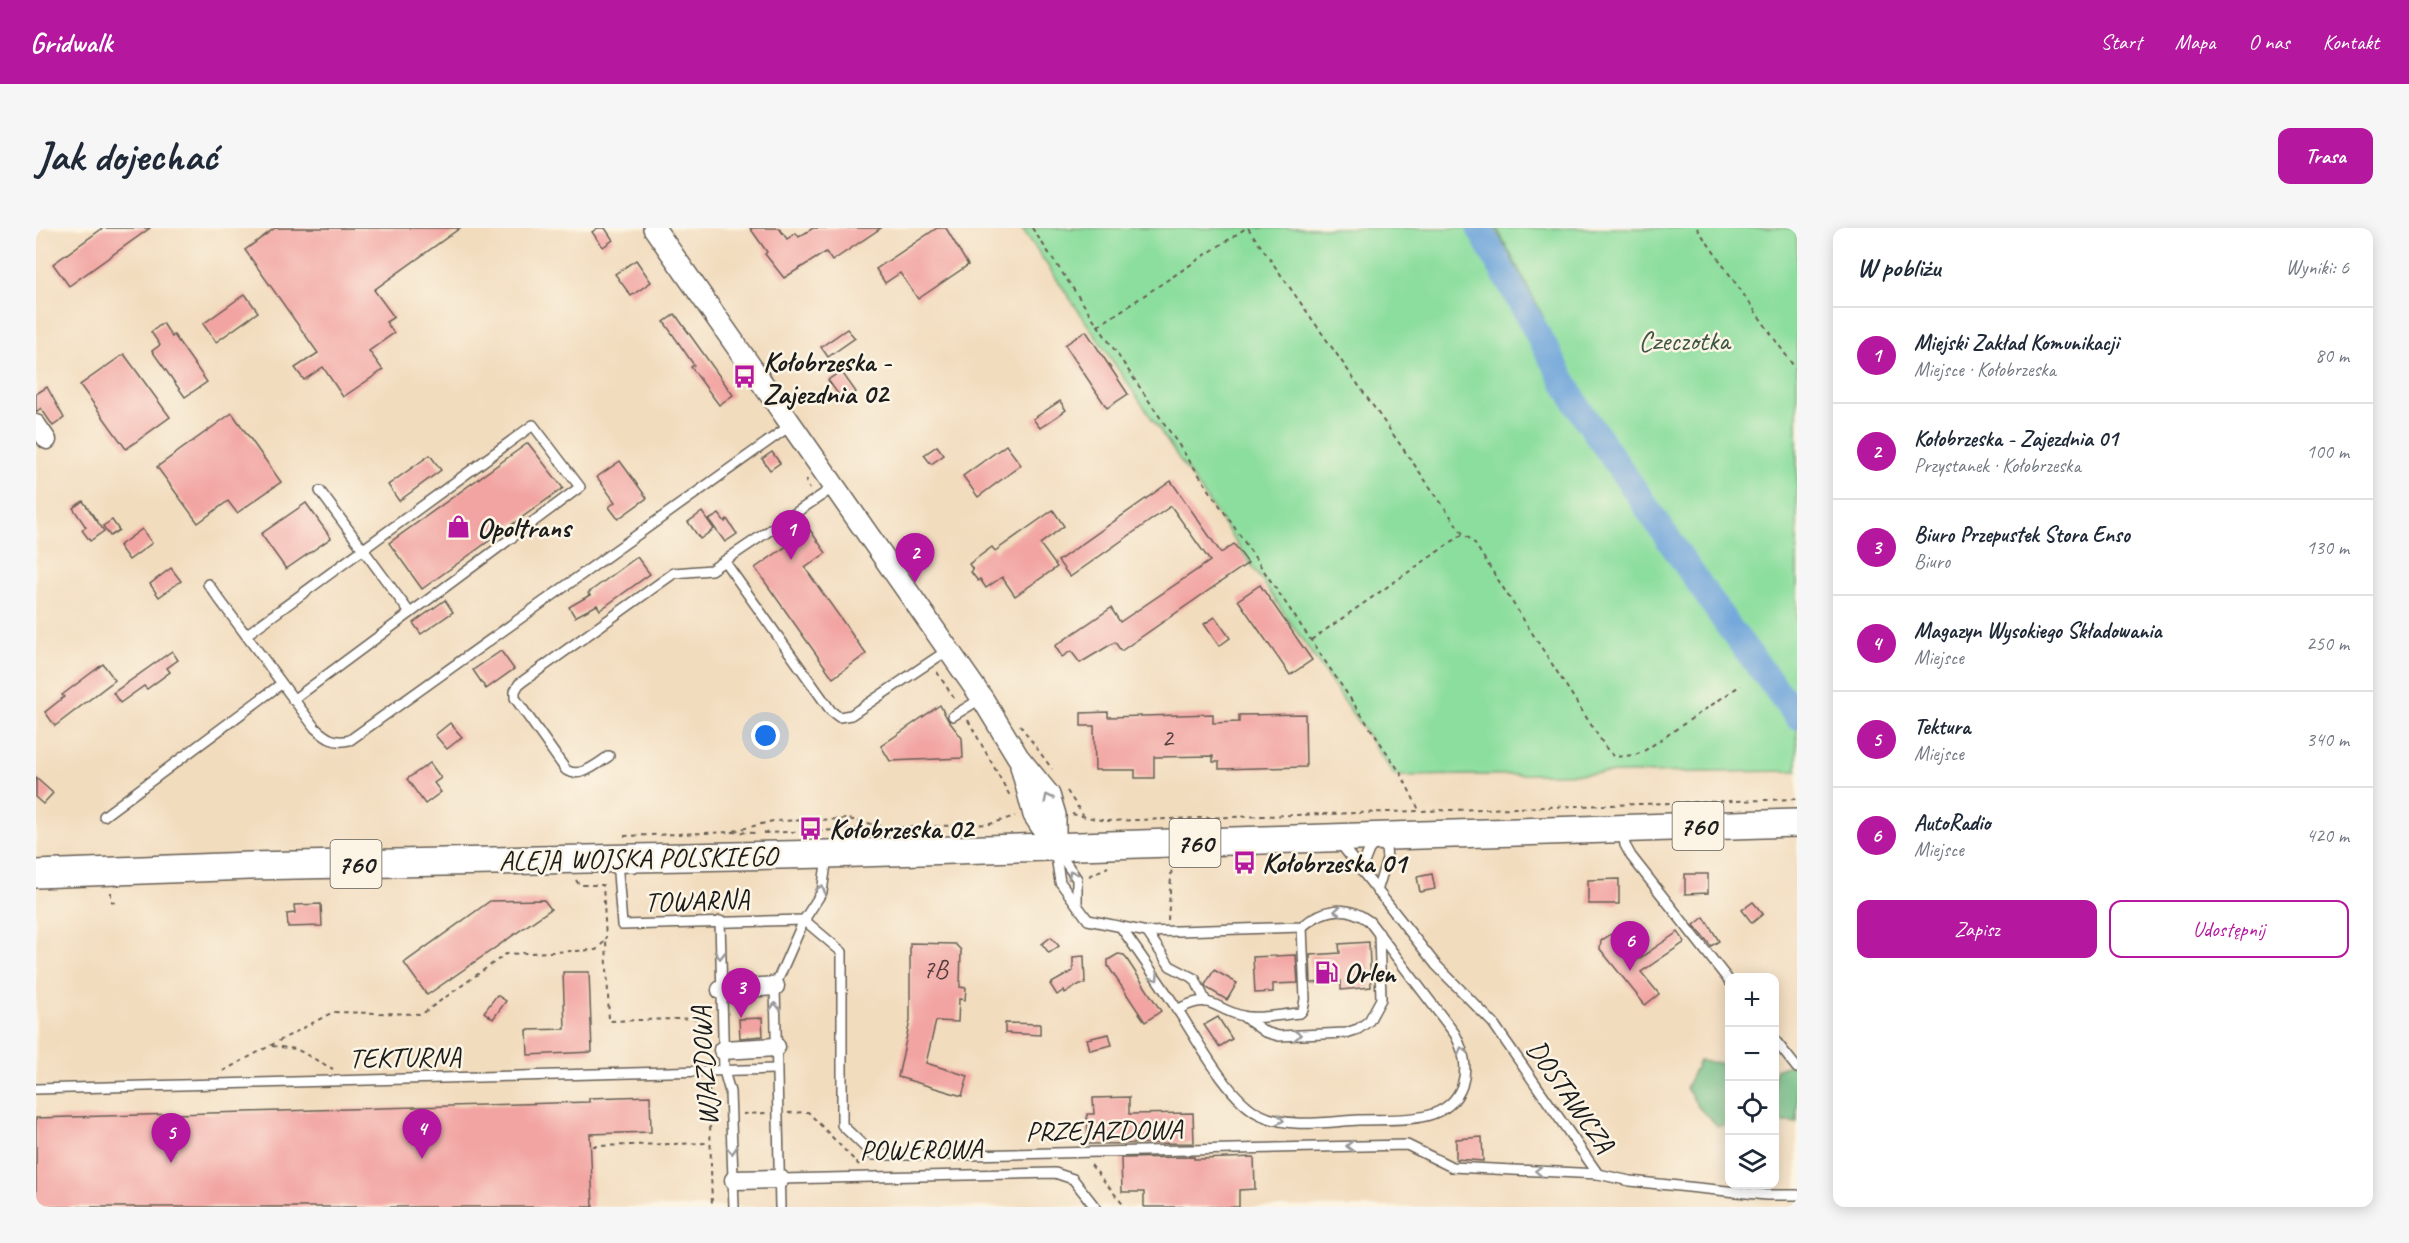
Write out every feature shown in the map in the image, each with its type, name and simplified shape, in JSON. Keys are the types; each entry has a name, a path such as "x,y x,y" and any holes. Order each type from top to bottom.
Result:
{"main road":[{"name":"760","path":"1384,835 1797,823"},
{"name":"ALEJA WOJSKA POLSKIEGO","path":"36,874 249,866 1055,848 1384,835"}],"street":[{"path":"654,228 982,698 1018,757 1034,815 1055,848"},
{"path":"36,424 47,440"},
{"path":"721,990 775,986"},
{"path":"723,1050 776,1047"},
{"name":"POWEROWA","path":"734,1180 780,1179"}],"lane":[{"path":"246,635 533,425 580,487 293,700"},
{"path":"208,584 315,728 327,739 340,742 350,740 791,425"},
{"path":"609,756 581,772 570,773 566,770 515,698 514,691 519,684 674,573 699,573 711,570 834,487"},
{"path":"320,491 410,613"},
{"path":"725,561 831,711 839,717 845,717 948,650"},
{"path":"792,675 801,669"},
{"path":"104,816 281,684"},
{"path":"953,716 982,698"},
{"path":"1623,829 1624,845 1631,856 1725,976"},
{"path":"1361,870 1369,850 1384,835"},
{"path":"1377,891 1387,859 1384,835"},
{"name":"DOSTAWCZA","path":"1336,837 1436,965 1489,1018 1598,1174 1630,1181 1766,1195 1797,1195"},
{"path":"1055,848 1077,879 1077,904"},
{"path":"1055,848 1060,882 1088,920 1122,928 1147,932 1302,927 1320,914 1339,909 1351,910 1369,921 1455,1034 1463,1050 1465,1071 1461,1089 1451,1105 1429,1116 1312,1122 1274,1120 1259,1114 1239,1099 1217,1071 1122,928"},
{"path":"780,1207 775,986 804,920 822,892 827,854"},
{"name":"TOWARNA","path":"617,858 622,925 804,920"},
{"name":"PRZEJAZDOWA","path":"804,920 842,952 842,1125 873,1155 1407,1145 1452,1167 1598,1174"},
{"name":"WJAZDOWA","path":"720,921 724,1071 730,1092 734,1207"},
{"path":"1244,1017 1300,1013 1303,1010 1305,999 1302,927"},
{"path":"1147,932 1165,962 1194,979 1206,1002"},
{"path":"1177,1010 1193,1001 1206,1002 1244,1017 1265,1032 1279,1036 1347,1033 1358,1029 1370,1021 1381,999 1379,933"},
{"path":"1779,1046 1797,1068"},
{"name":"TEKTURNA","path":"36,1089 776,1069"},
{"name":"POWEROWA","path":"780,1179 1056,1173 1073,1179 1095,1207"}],"path":[{"path":"1032,228 1400,772 1419,811"},
{"path":"1098,326 1247,228 1463,534 1473,541 1606,748 1616,757 1635,755 1644,751 1741,685"},
{"path":"1697,228 1797,371"},
{"path":"806,473 808,477 806,484 816,499"},
{"path":"1311,640 1463,534"},
{"path":"930,662 977,733 1012,803"},
{"path":"1076,814 1106,821 1797,799"},
{"path":"896,829 848,819 773,821 731,832 896,829 990,824 1018,816 1016,811"},
{"path":"573,859 574,877 579,885 603,885 609,1021 707,1018 712,1207"},
{"path":"1167,931 1172,863"},
{"path":"1077,879 1095,875 1108,867 1115,866"},
{"path":"221,1072 333,1012 422,1014 507,954 596,950 606,940"},
{"path":"593,1146 710,1143"}],"green space":[{"path":"1022,228 1495,228 1544,318 1497,228 1797,228 1797,771 1395,776"},
{"path":"1699,1061 1720,1063 1725,1067 1725,1125 1718,1126 1699,1108 1686,1088"},
{"path":"1789,1065 1797,1066 1797,1123 1779,1121 1779,1069"}],"building":[{"path":"103,228 150,228 69,286 53,264"},
{"path":"275,228 460,228 374,290 394,317 386,322 394,333 369,351 383,370 343,397 323,367 304,380 295,368 318,353 245,250"},
{"path":"598,228 605,228 613,240 603,247 592,232"},
{"path":"750,228 779,228 787,239 796,233 799,237 813,228 881,228 832,261 826,252 784,278 765,254 767,252"},
{"path":"937,228 946,228 968,265 918,299 900,273 885,283 876,269"},
{"path":"636,260 651,282 631,296 615,274"},
{"path":"245,294 258,312 216,342 203,324"},
{"path":"675,314 733,395 719,405 691,367 694,365 664,322"},
{"path":"163,323 207,382 185,397 152,351 160,345 151,332"},
{"path":"847,329 855,338 828,357 821,347"},
{"path":"1086,331 1128,394 1107,408 1065,345"},
{"path":"124,354 170,417 126,449 80,385"},
{"path":"841,371 856,392 843,401 828,380"},
{"path":"47,387 64,418 53,426 41,408 36,412 36,394"},
{"path":"1060,401 1066,410 1040,428 1033,419"},
{"path":"232,413 281,482 237,513 228,501 198,523 157,467"},
{"name":"Opoltrans","path":"528,443 563,488 422,589 389,543"},
{"path":"1006,445 1021,465 978,497 963,476"},
{"path":"937,446 944,455 931,464 924,455"},
{"path":"772,452 780,463 770,470 762,459"},
{"path":"430,455 441,470 399,501 388,485"},
{"path":"620,461 647,498 618,519 609,507 615,502 597,477"},
{"path":"1171,481 1221,553 1234,544 1248,563 1121,651 1115,642 1080,663 1071,651 1062,657 1055,646 1111,608 1120,622 1210,561 1171,506 1070,577 1058,561"},
{"path":"83,501 104,531 90,541 82,530 86,527 73,508"},
{"path":"306,503 331,538 286,569 261,534"},
{"path":"1053,510 1064,526 1040,544 1057,567 1015,596 1002,577 986,588 980,579 978,581 971,572 973,570 969,564 992,547 995,551"},
{"path":"702,512 714,529 700,539 688,522"},
{"path":"719,514 725,522 727,519 737,534 725,542 709,520"},
{"path":"112,520 119,530 110,536 103,526"},
{"path":"142,529 152,543 129,560 119,546"},
{"path":"810,530 826,553 805,568 866,654 833,678 755,568"},
{"path":"637,557 650,574 600,610 597,605 575,617 569,607 590,595 588,593"},
{"path":"171,568 181,581 159,597 150,584"},
{"path":"1260,585 1312,660 1290,675 1238,600"},
{"path":"445,600 453,612 421,634 413,623"},
{"path":"1215,617 1230,638 1219,646 1204,624"},
{"path":"172,651 178,660 167,668 170,672 147,689 144,686 120,703 113,693"},
{"path":"501,651 514,669 486,689 473,670"},
{"path":"103,664 115,680 55,726 45,712 64,697 62,695"},
{"path":"940,705 962,738 963,758 890,761 881,746"},
{"path":"1108,712 1108,717 1213,714 1213,723 1239,722 1239,715 1305,714 1306,767 1219,769 1219,762 1213,762 1213,756 1154,757 1154,778 1135,778 1135,770 1095,770 1094,726 1081,726 1081,713"},
{"path":"450,723 462,737 447,749 435,735"},
{"path":"430,763 441,778 434,783 441,792 425,804 407,779"},
{"path":"36,778 53,793 43,804 36,798"},
{"path":"1432,874 1435,889 1420,892 1417,877"},
{"path":"1685,874 1708,874 1708,893 1685,894"},
{"path":"1619,879 1619,904 1588,904 1588,880"},
{"path":"544,900 551,909 427,995 404,963 490,901"},
{"path":"1753,902 1763,914 1752,923 1742,910"},
{"path":"321,904 322,926 288,927 287,914 295,913 294,905"},
{"path":"1704,917 1719,941 1711,946 1694,925"},
{"path":"1678,932 1685,942 1641,972 1659,994 1645,1005 1600,949 1601,941 1611,934 1634,962"},
{"path":"1051,937 1059,946 1049,953 1042,944"},
{"path":"1369,942 1371,987 1341,990 1341,981 1311,983 1310,955 1340,953 1339,944"},
{"path":"910,943 955,944 961,950 960,987 966,988 965,1000 959,999 958,1022 936,1021 926,1063 968,1076 962,1096 898,1077 910,1021"},
{"path":"1118,954 1124,955 1161,1011 1145,1022 1108,966 1108,960"},
{"path":"1296,955 1298,983 1273,984 1273,992 1255,993 1253,957"},
{"path":"1084,956 1085,984 1080,984 1065,993 1064,990 1057,995 1050,984 1073,971 1073,957"},
{"path":"1214,970 1237,983 1227,1000 1205,985"},
{"path":"563,972 589,972 592,1052 528,1055 527,1030 565,1029"},
{"path":"497,995 506,1001 493,1019 484,1012"},
{"path":"1218,1017 1232,1039 1219,1047 1204,1025"},
{"path":"762,1018 763,1036 740,1038 739,1019"},
{"path":"1005,1023 1040,1024 1040,1035 1005,1033"},
{"path":"1109,1034 1112,1045 1090,1050 1087,1039"},
{"path":"650,1096 651,1132 590,1134 593,1207 36,1207 36,1118 589,1102 589,1098"},
{"path":"1129,1097 1129,1114 1193,1113 1194,1143 1088,1144 1087,1114 1094,1114 1093,1098"},
{"path":"1482,1137 1483,1161 1456,1159 1456,1139"},
{"path":"1194,1157 1194,1159 1200,1159 1254,1157 1255,1189 1239,1190 1239,1207 1144,1207 1144,1192 1122,1192 1121,1158"}],"waterway":[{"name":"Czeczotka","path":"1479,228 1580,410 1728,626 1797,716"}],"place":[{"name":"Kołobrzeska - Zajezdnia 02","path":"745,377"},
{"name":"Opoltrans","path":"459,527"},
{"name":"Miejski Zakład Komunikacji","path":"791,560"},
{"name":"Kołobrzeska - Zajezdnia 01","path":"915,583"},
{"name":"Kołobrzeska 02","path":"811,828"},
{"name":"Kołobrzeska 01","path":"1244,862"},
{"name":"AutoRadio","path":"1630,971"},
{"name":"Orlen","path":"1326,972"},
{"name":"Biuro Przepustek Stora Enso","path":"741,1018"},
{"name":"Magazyn Wysokiego Składowania","path":"422,1159"},
{"name":"Tektura","path":"171,1163"}]}
